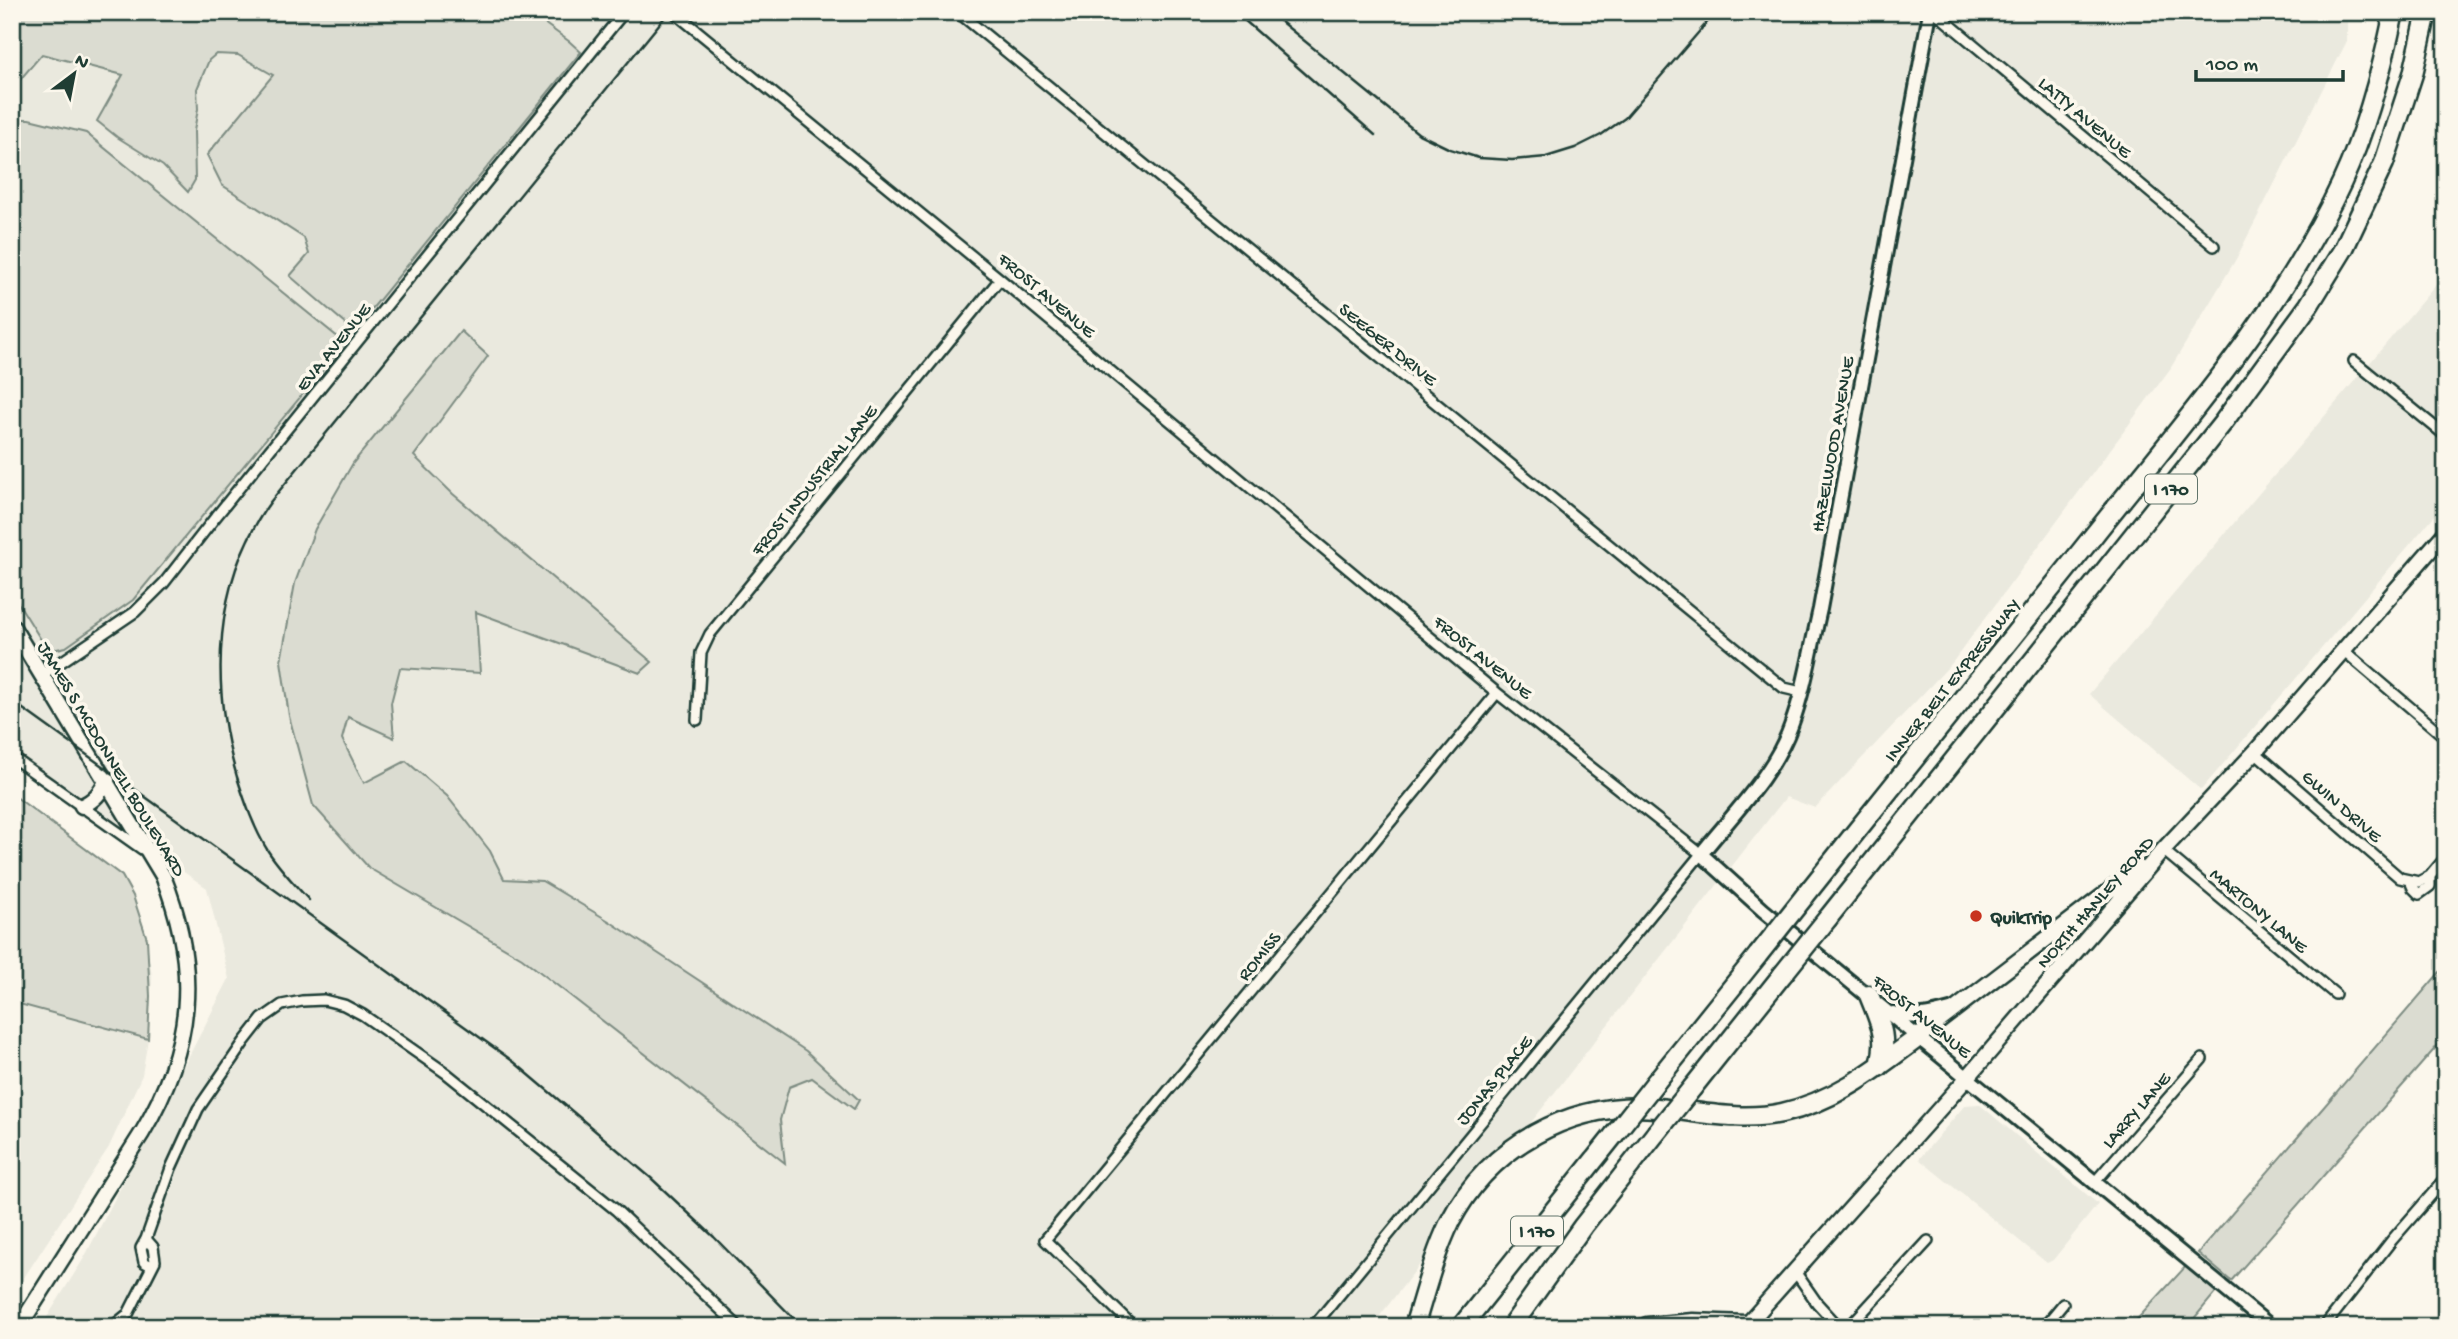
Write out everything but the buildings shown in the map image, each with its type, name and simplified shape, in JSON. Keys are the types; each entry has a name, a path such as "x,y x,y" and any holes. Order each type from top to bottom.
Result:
{"highway":[{"name":"INNER BELT EXPRESSWAY","path":"1461,1327 2185,421 2291,275 2326,213 2356,147 2379,81 2394,12"},
{"name":"I 170","path":"1511,1327 1583,1226 2222,424 2309,305 2344,248 2384,163 2410,85 2427,12"},
{"path":"1869,995 1884,1034 1884,1051 1880,1066"},
{"path":"1413,1327 1436,1256 1460,1205 1493,1164 1537,1132 1570,1118 1622,1107 1743,1117 1783,1112 1834,1095 1880,1066 1920,1036"},
{"path":"1648,1327 1681,1324 1746,1326"}],"main road":[{"name":"NORTH HANLEY ROAD","path":"1746,1326 1968,1077 2163,850 2255,752 2446,532"},
{"name":"JAMES S MCDONNELL BOULEVARD","path":"12,626 163,876 175,906 186,958 185,1021 176,1059 160,1101 19,1327"},
{"path":"82,806 92,802 100,794 107,780"},
{"path":"1920,1036 2163,850"}],"street":[{"name":"EVA AVENUE","path":"42,675 135,612 164,583 624,12"},
{"name":"FROST AVENUE","path":"674,12 1000,279 1497,693 1701,854 1763,910 1920,1036 2271,1327"},
{"name":"LATTY AVENUE","path":"1933,12 2214,246"},
{"name":"HAZELWOOD AVENUE","path":"1701,854 1756,785 1776,755 1791,727 1801,692 1820,609 1933,12"},
{"name":"SEEGER DRIVE","path":"959,13 1783,688 1801,692"},
{"name":"FROST INDUSTRIAL LANE","path":"697,720 701,653 710,634 1000,279"},
{"path":"2354,361 2446,436"},
{"path":"2343,650 2446,738"},
{"name":"ROMISS","path":"1134,1327 1045,1240 1497,693"},
{"name":"GWIN DRIVE","path":"2255,752 2400,878 2414,882 2430,876 2446,858"},
{"path":"12,757 149,853"},
{"name":"MARTONY LANE","path":"2163,850 2335,994"},
{"name":"JONAS PLACE","path":"1313,1327 1701,854"},
{"path":"112,1327 128,1314 151,1266 144,1262 141,1248 171,1168 198,1109 262,1019 282,1005 324,1000 344,1005 363,1015 449,1076 616,1210 739,1327"},
{"path":"1889,1012 1906,1017 1924,1017 1958,1008"},
{"name":"LARRY LANE","path":"2095,1182 2202,1059"},
{"path":"2324,1327 2392,1240 2446,1178"},
{"path":"1849,1327 1928,1241"},
{"path":"1794,1270 1817,1303 1839,1327"},
{"path":"2044,1327 2063,1304"}],"shaded area":[{"path":"12,12 2347,12 2347,41 2236,259 2170,369 1952,663 1815,808 1786,797 1371,1327 41,1327 84,1258 229,979 207,888 12,754"},
{"path":"12,12 529,12 581,52 354,331 290,276 309,254 304,238 222,185 207,155 273,75 238,55 216,54 209,60 197,89 195,180 188,192 163,166 97,121 123,75 42,54 12,89"},
{"path":"12,119 29,119 86,133 345,343 133,600 66,647 48,651 12,593"},
{"path":"2446,273 2446,502 2201,790 2089,694"},
{"path":"461,331 488,356 414,456 453,494 652,662 640,673 476,612 480,673 400,668 391,703 394,738 348,717 342,739 364,783 406,761 447,796 490,851 504,879 542,881 609,921 806,1051 859,1100 854,1109 812,1078 789,1087 780,1120 785,1163 522,958 369,868 313,805 289,716 281,661 295,583 315,529 353,463"},
{"path":"12,794 145,937 152,976 148,1039 142,1075 109,1147 12,1296"},
{"path":"12,794 122,876 133,896 147,939 150,996 148,1039 12,1002"},
{"path":"2446,965 2446,1036 2231,1281 2198,1253"},
{"path":"1979,1104 2098,1204 2053,1260 2047,1263 1919,1159 1965,1105"},
{"path":"2186,1266 2217,1291 2187,1327 2130,1327"}],"railway":[{"path":"309,900 278,864 258,834 237,777 228,742 223,706 222,634 237,565 252,532 271,501 669,12"},
{"path":"681,18 685,12"},
{"path":"1235,12 1375,135"},
{"path":"1269,12 1419,134 1450,149 1479,158 1512,160 1546,157 1575,148 1601,135 1625,118 1716,12"},
{"path":"12,701 514,1062 651,1178 714,1237 802,1327"}],"place":[{"name":"QuikTrip","path":"1976,916"}]}
